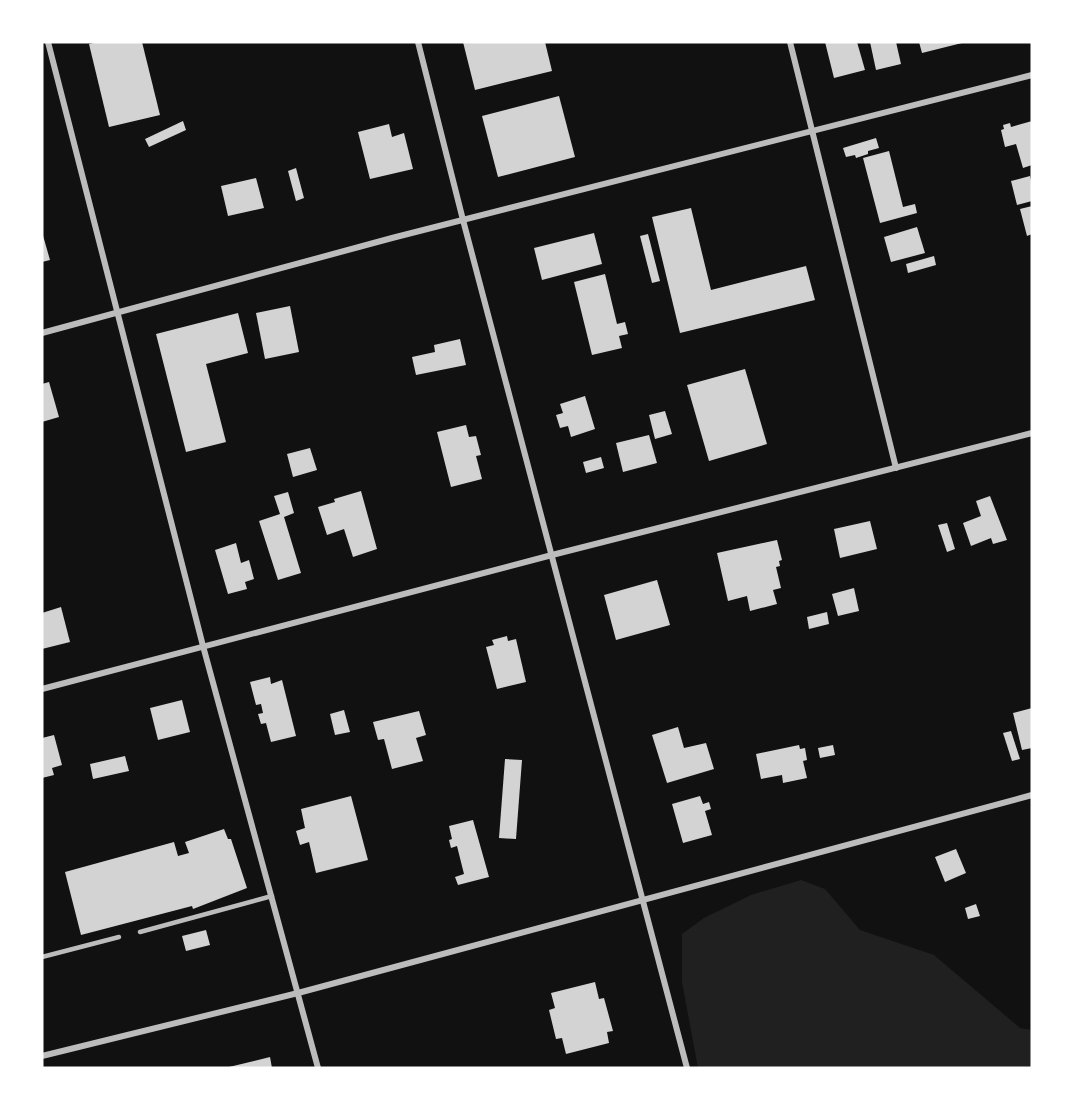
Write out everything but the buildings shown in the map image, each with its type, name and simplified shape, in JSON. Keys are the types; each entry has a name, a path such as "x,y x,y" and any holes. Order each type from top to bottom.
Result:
{"street":[{"path":"48,42 203,646 318,1068"},
{"path":"418,42 687,1068"},
{"path":"790,42 896,468"},
{"path":"42,333 463,220 1032,75"},
{"path":"42,689 552,555 1032,433"},
{"path":"42,1056 298,993 1032,795"}],"lane":[{"path":"140,932 272,896"},
{"path":"42,957 119,937"}],"shaded area":[{"path":"801,880 825,889 860,930 934,955 1020,1028 1032,1030 1032,1068 698,1068 682,982 682,934 704,918 751,895"}]}
